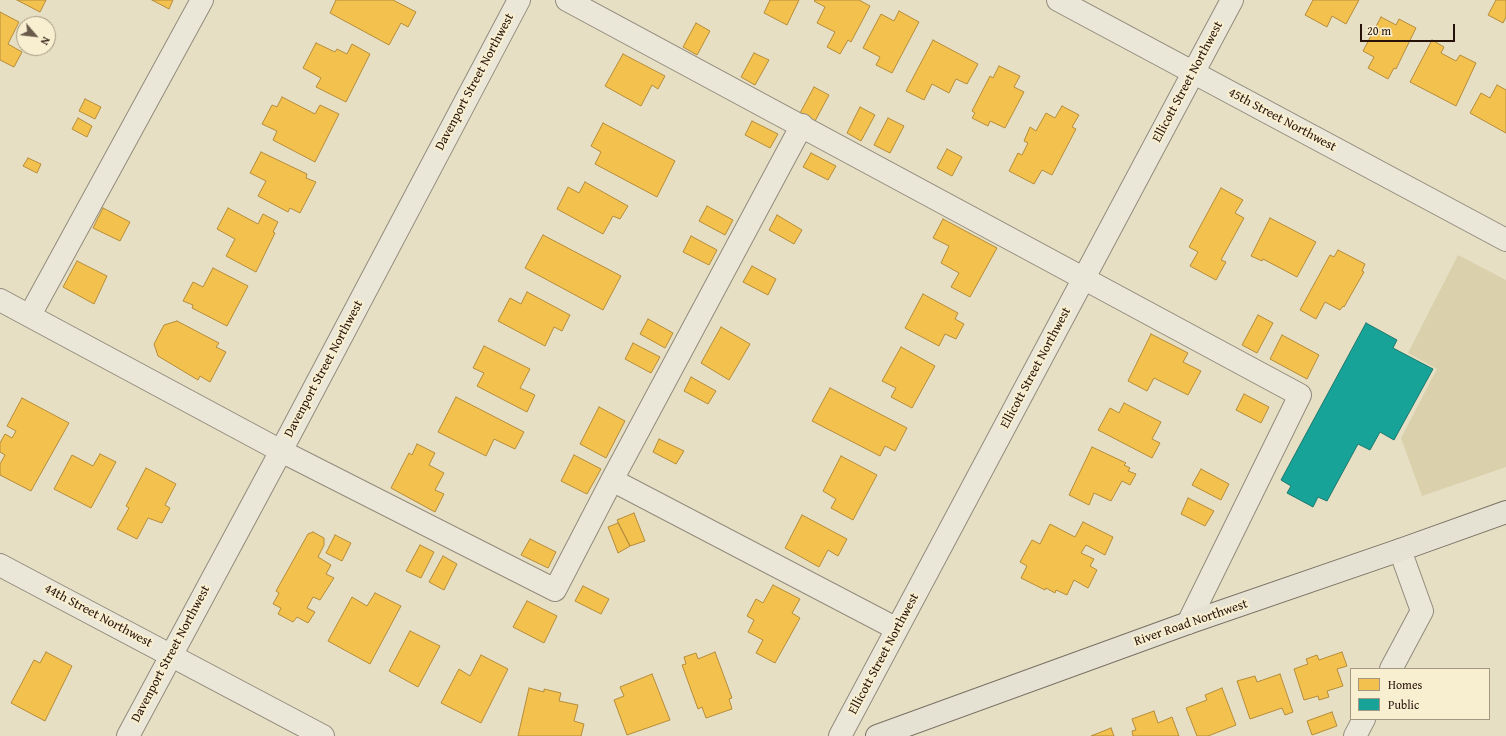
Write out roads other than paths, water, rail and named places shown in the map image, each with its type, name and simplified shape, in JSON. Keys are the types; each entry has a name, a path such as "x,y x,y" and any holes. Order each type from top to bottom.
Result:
{"main road":[{"name":"River Road Northwest","path":"877,736 1188,623 1506,512"}],"street":[{"path":"30,315 202,0"},
{"name":"Davenport Street Northwest","path":"128,736 281,451 518,0"},
{"path":"567,0 802,125 1300,395 1188,623"},
{"name":"45th Street Northwest","path":"1058,0 1506,240"},
{"name":"Ellicott Street Northwest","path":"840,736 1232,0"},
{"path":"0,300 281,451 555,590 612,480 802,125"},
{"path":"612,480 897,629"},
{"path":"1392,668 1422,611 1400,550"},
{"name":"44th Street Northwest","path":"0,565 323,736"},
{"path":"1355,736 1363,720"}]}
